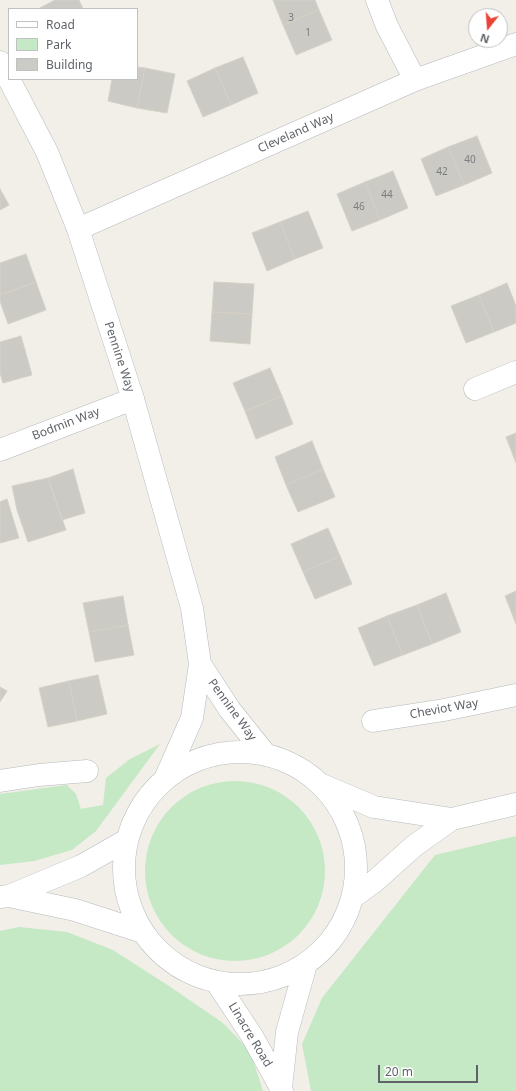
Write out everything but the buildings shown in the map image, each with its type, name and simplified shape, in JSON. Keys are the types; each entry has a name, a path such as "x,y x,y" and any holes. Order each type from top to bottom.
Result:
{"street":[{"path":"377,0 387,26 415,80"},
{"name":"Cleveland Way","path":"78,229 415,80 516,44"},
{"name":"Pennine Way","path":"0,62 8,77"},
{"name":"Pennine Way","path":"10,80 48,152 78,229 133,399 192,608 200,664 192,718 165,779"},
{"path":"475,389 516,372"},
{"name":"Bodmin Way","path":"0,450 133,399"},
{"name":"Pennine Way","path":"200,664 230,710 266,755"},
{"name":"Cheviot Way","path":"373,721 444,710 516,695"},
{"path":"245,752 266,755 286,762 304,771 321,785 336,803 348,825 354,848 356,873 353,897 346,917 335,935 322,951 306,964 290,973 260,983 236,985 195,976 175,965 157,950 143,932 131,912 125,888 123,864 126,840 135,817 148,796 165,779 183,767 202,758 223,753 245,752"},
{"path":"0,781 39,775 87,771"},
{"path":"321,785 374,807 452,819 516,804"},
{"path":"353,897 375,881 414,846 452,819"},
{"path":"4,896 81,866 126,840"},
{"path":"4,896 75,910 143,932"},
{"name":"Linacre Road","path":"282,1090 288,1032 306,964"},
{"name":"Linacre Road","path":"217,982 252,1036 282,1090"}],"green space":[{"path":"160,744 96,831 72,850 34,861 0,865 0,794 67,785 76,794 81,809 103,805 106,778 130,759"},
{"path":"226,781 244,781 270,787 278,791 299,807 315,828 319,836 324,853 324,889 319,906 315,914 299,935 278,951 270,955 253,960 226,961 209,958 192,951 178,941 165,928 155,914 148,897 145,880 145,862 148,845 155,828 165,814 178,801 192,791 209,784"},
{"path":"516,836 516,1091 311,1091 302,1044 322,998 435,855"},
{"path":"19,927 67,932 113,950 169,986 223,1023 250,1051 263,1091 0,1091 0,931"}]}
